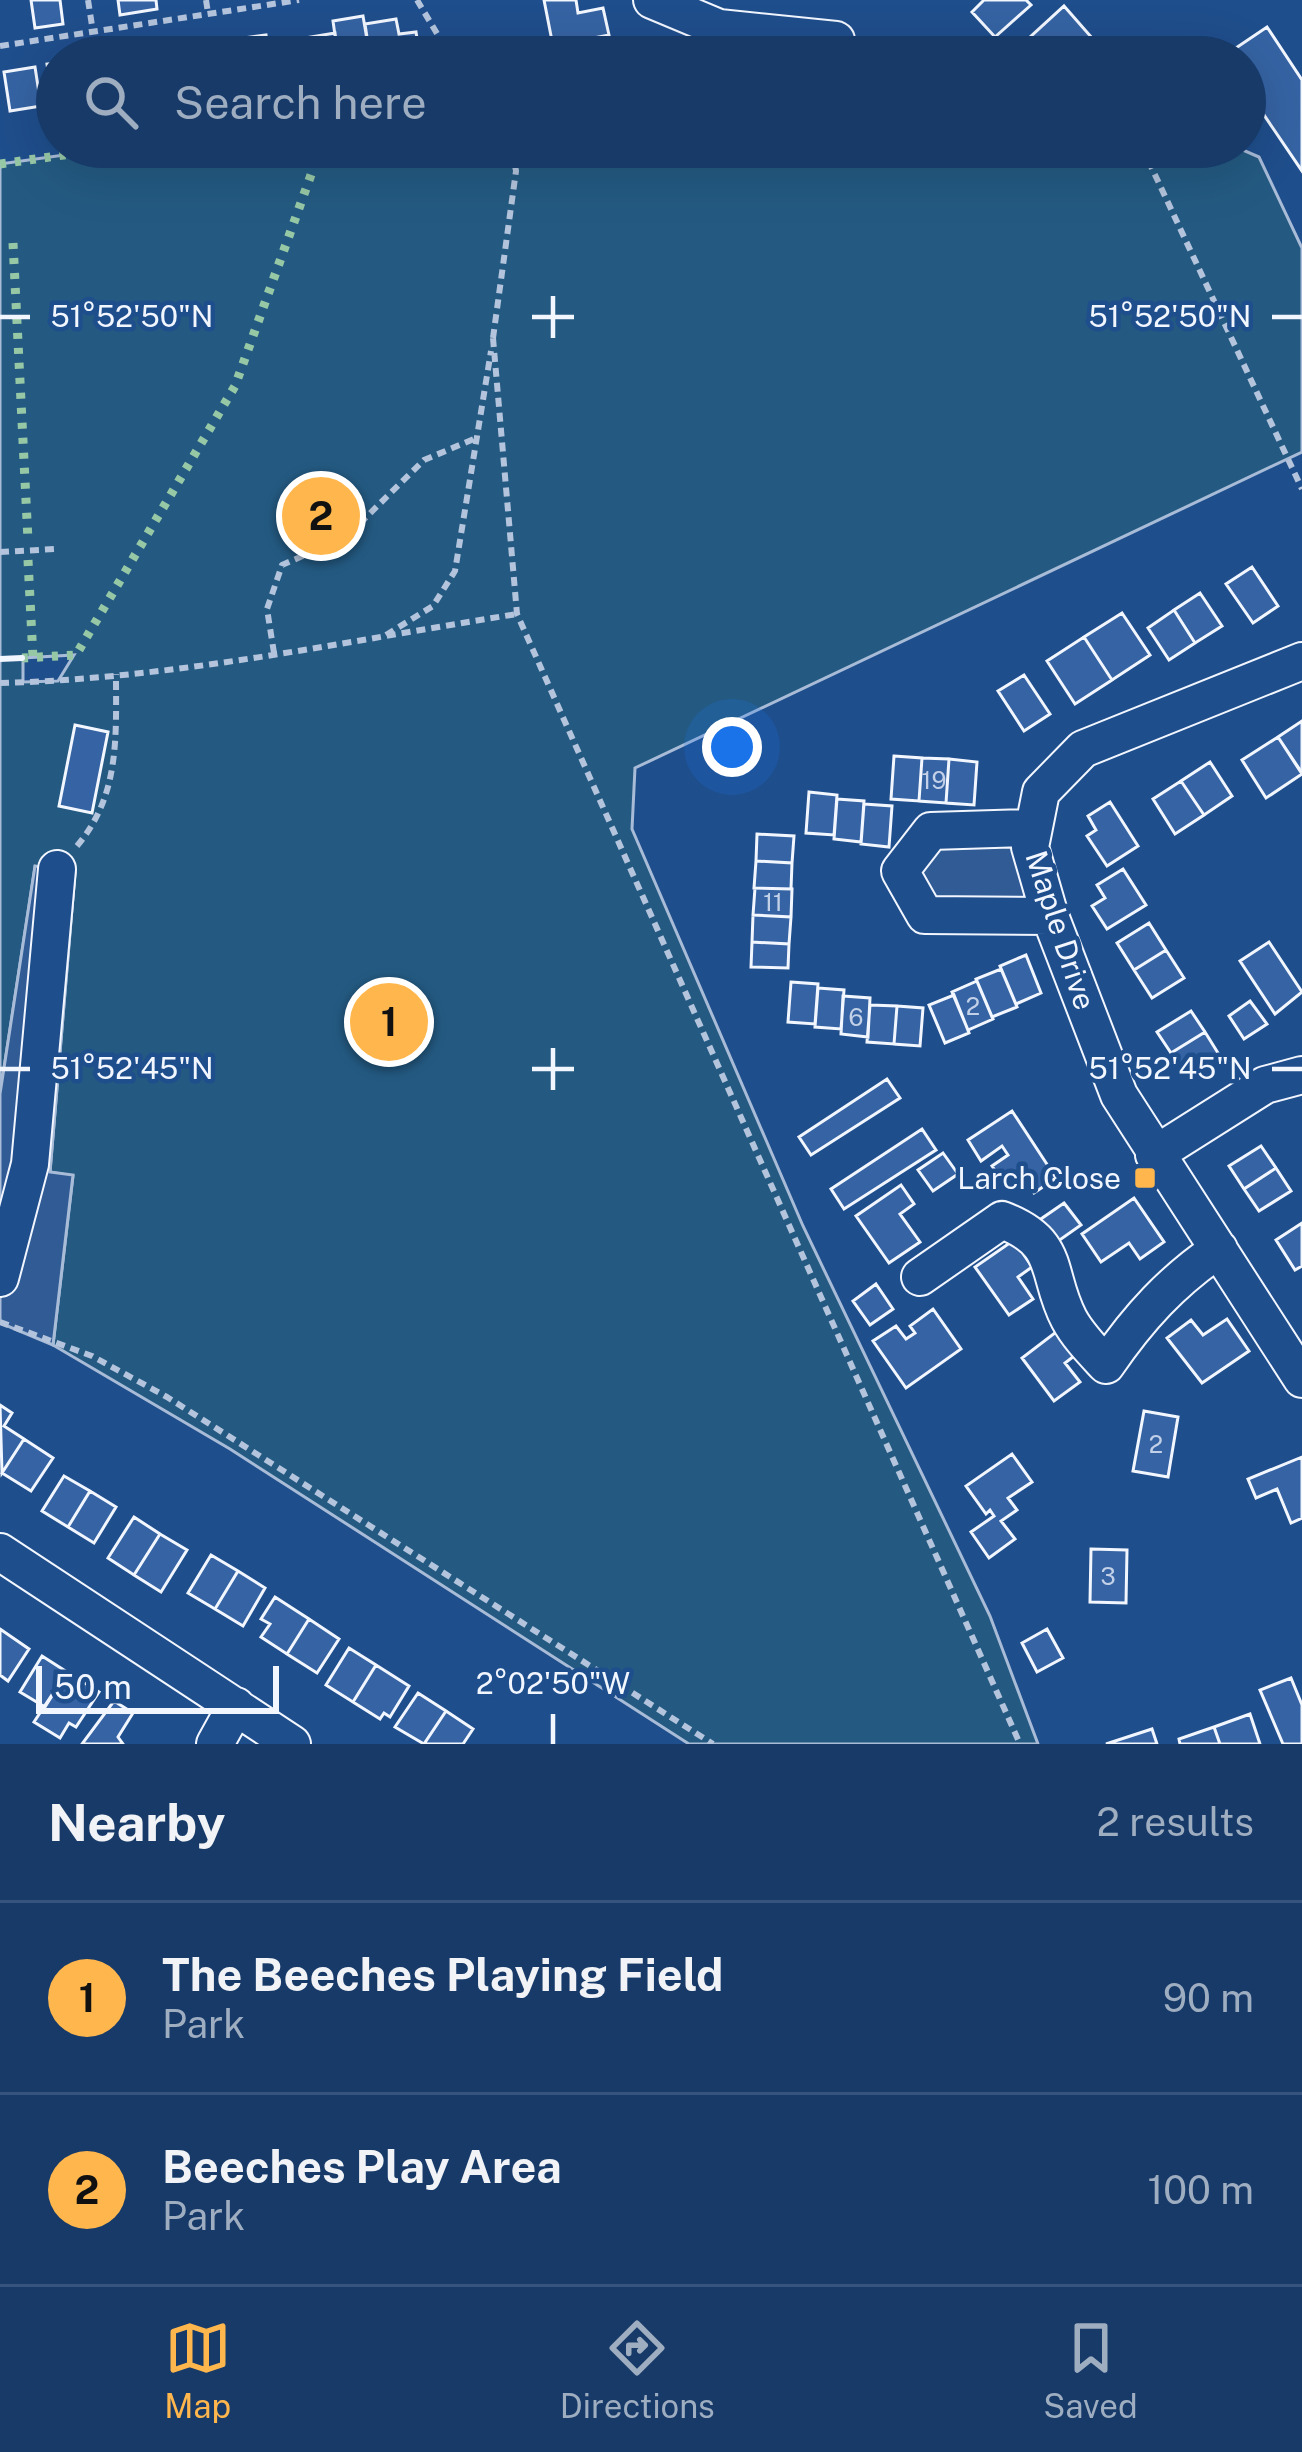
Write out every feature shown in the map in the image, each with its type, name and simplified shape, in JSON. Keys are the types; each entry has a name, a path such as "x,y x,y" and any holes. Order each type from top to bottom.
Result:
{"street":[{"path":"652,0 719,28 797,36"},
{"name":"Maple Drive","path":"1302,661 1083,748 1052,775 1030,828 1033,866 1119,1095 1302,1379"},
{"path":"1030,828 931,831 900,872 926,915 1050,916"},
{"path":"0,1278 30,1164 57,869"},
{"path":"1154,1155 1265,1085 1302,1075"},
{"path":"920,1277 1002,1220 1046,1249 1069,1320 1106,1365 1142,1312 1175,1279 1219,1249"},
{"path":"0,1552 292,1744"},
{"path":"215,1744 236,1706"}],"path":[{"path":"88,0 93,32"},
{"path":"206,0 208,13"},
{"path":"66,36 299,0"},
{"path":"418,0 439,36"},
{"path":"0,46 36,41"},
{"path":"386,635 433,606 455,571 516,168"},
{"path":"1152,168 1302,489"},
{"path":"493,338 517,614 1020,1744"},
{"path":"274,653 267,609 282,565 346,537 424,460 476,438"},
{"path":"0,552 56,549"},
{"path":"0,683 116,674 274,653 517,614"},
{"path":"57,869 98,821 116,762 116,674"},
{"path":"0,1322 92,1356 167,1397 712,1744"}],"shaded area":[{"path":"36,159 36,168 1264,168 1302,248 1302,452 635,768 632,829 803,1226 990,1616 1038,1744 689,1744 230,1449 53,1345 73,1176 50,1172 75,873 35,867 0,1094 0,164","holes":["74,655 58,681 23,682 23,658"]},
{"path":"1030,828 1050,916 925,915 900,871 931,831"},
{"path":"35,866 75,872 50,1172 73,1175 53,1345 0,1323 0,1094"}],"building":[{"path":"31,0 60,0 63,24 35,28"},
{"path":"118,0 156,0 157,9 120,15"},
{"path":"544,0 576,0 578,13 603,8 609,35 551,36"},
{"path":"984,0 1026,0 1031,5 996,36 972,12"},
{"path":"1064,6 1090,36 1031,36"},
{"path":"363,16 366,36 335,36 333,21"},
{"path":"396,19 399,34 416,32 417,36 367,36 365,24"},
{"path":"1267,27 1302,80 1302,171 1266,118 1266,36 1254,36"},
{"path":"35,67 36,107 10,111 4,72"},
{"path":"1252,567 1278,606 1253,623 1226,584"},
{"path":"1200,593 1222,626 1195,643 1174,610"},
{"path":"1174,610 1195,643 1169,660 1148,628"},
{"path":"1122,613 1150,655 1112,680 1084,637"},
{"path":"1084,637 1112,680 1075,704 1047,661"},
{"path":"1024,675 1050,714 1024,731 998,691"},
{"path":"1302,721 1302,773 1278,737"},
{"path":"75,725 108,732 92,813 59,806"},
{"path":"1278,737 1302,774 1266,798 1242,760"},
{"path":"894,756 922,758 919,801 891,799"},
{"path":"922,758 949,759 946,803 919,801"},
{"path":"949,759 977,762 974,805 946,803"},
{"path":"1210,762 1232,796 1204,815 1181,781"},
{"path":"1181,781 1204,815 1175,834 1153,799"},
{"path":"809,792 837,795 834,835 806,833"},
{"path":"837,799 864,801 861,842 834,839"},
{"path":"1110,802 1138,846 1107,866 1087,836 1096,830 1088,816"},
{"path":"864,804 892,806 889,847 861,844"},
{"path":"757,834 794,836 792,863 756,861"},
{"path":"756,861 792,863 791,889 754,888"},
{"path":"1123,869 1146,905 1107,929 1092,906 1105,898 1097,885"},
{"path":"755,888 792,889 791,917 753,915"},
{"path":"753,915 791,917 789,944 752,942"},
{"path":"1149,923 1166,950 1134,970 1117,943"},
{"path":"752,942 789,944 788,968 751,967"},
{"path":"1269,942 1302,992 1275,1014 1240,961"},
{"path":"1166,950 1184,978 1152,998 1134,970"},
{"path":"1026,955 1041,993 1016,1004 1000,966"},
{"path":"1001,969 1017,1007 992,1017 976,979"},
{"path":"977,981 993,1019 968,1030 952,992"},
{"path":"791,982 818,984 815,1024 788,1022"},
{"path":"818,988 844,990 841,1029 815,1027"},
{"path":"954,995 969,1033 945,1043 929,1005"},
{"path":"843,996 870,998 868,1037 841,1034"},
{"path":"1250,1001 1267,1024 1244,1039 1229,1016"},
{"path":"870,1005 897,1006 894,1044 867,1042"},
{"path":"897,1006 923,1008 920,1046 894,1044"},
{"path":"1191,1011 1205,1032 1171,1053 1157,1032"},
{"path":"1205,1032 1218,1053 1184,1075 1171,1053"},
{"path":"887,1079 900,1098 811,1155 799,1137"},
{"path":"1012,1111 1056,1178 1034,1193 1023,1177 1007,1188 992,1166 1008,1155 1002,1146 981,1161 968,1140"},
{"path":"922,1129 936,1150 844,1209 831,1189"},
{"path":"1261,1146 1276,1168 1244,1189 1229,1166"},
{"path":"943,1153 958,1174 933,1191 918,1170"},
{"path":"1276,1168 1291,1191 1259,1211 1244,1189"},
{"path":"901,1185 914,1204 900,1214 920,1242 889,1263 856,1216"},
{"path":"1134,1198 1164,1242 1140,1259 1129,1243 1101,1262 1082,1234"},
{"path":"1064,1203 1081,1225 1054,1244 1038,1221"},
{"path":"1302,1223 1302,1266 1295,1270 1276,1240"},
{"path":"1014,1240 1032,1267 1018,1277 1033,1299 1009,1315 975,1267"},
{"path":"876,1284 893,1309 870,1325 853,1301"},
{"path":"933,1309 961,1349 906,1388 873,1341 896,1326 906,1339 915,1333 910,1326"},
{"path":"1227,1319 1249,1351 1202,1383 1167,1338 1191,1320 1203,1335"},
{"path":"1060,1329 1078,1353 1065,1363 1080,1382 1054,1401 1022,1358"},
{"path":"0,1405 12,1413 4,1426 24,1439 2,1473"},
{"path":"1144,1411 1178,1417 1168,1477 1133,1471"},
{"path":"24,1439 53,1458 31,1491 2,1473"},
{"path":"1012,1454 1032,1482 1008,1498 1017,1510 1001,1521 1015,1539 989,1558 971,1532 994,1516 990,1510 986,1514 966,1486"},
{"path":"1302,1457 1302,1518 1291,1523 1277,1489 1256,1498 1248,1479"},
{"path":"64,1476 90,1491 68,1527 42,1511"},
{"path":"90,1491 116,1507 94,1543 68,1527"},
{"path":"134,1517 160,1534 134,1575 108,1558"},
{"path":"160,1534 187,1550 161,1592 134,1575"},
{"path":"1091,1549 1127,1550 1126,1603 1090,1602"},
{"path":"211,1555 238,1571 215,1609 188,1593"},
{"path":"238,1571 265,1588 243,1626 215,1609"},
{"path":"275,1597 309,1619 287,1654 261,1637 270,1624 261,1619"},
{"path":"309,1619 339,1639 317,1673 287,1654"},
{"path":"0,1629 29,1649 8,1681 0,1675"},
{"path":"1047,1629 1063,1658 1037,1672 1022,1643"},
{"path":"349,1648 376,1665 353,1702 326,1685"},
{"path":"42,1656 67,1672 45,1707 20,1692"},
{"path":"376,1665 409,1686 390,1717 384,1713 380,1719 353,1702"},
{"path":"67,1672 99,1692 76,1727 69,1723 60,1738 34,1722"},
{"path":"1291,1678 1302,1705 1302,1744 1283,1744 1260,1690"},
{"path":"418,1693 446,1711 424,1744 395,1727"},
{"path":"114,1701 133,1713 118,1737 123,1744 82,1744"},
{"path":"446,1711 473,1729 463,1744 424,1744"},
{"path":"1250,1714 1260,1744 1220,1744 1214,1727"},
{"path":"1214,1727 1220,1744 1180,1744 1179,1739"},
{"path":"1152,1729 1157,1744 1106,1744"}],"hedge":[{"path":"0,164 36,159"},
{"path":"22,658 76,655 235,386 313,168"},
{"path":"13,243 28,540"},
{"path":"28,560 33,658"}],"wall":[{"path":"0,659 22,658"}],"place":[{"name":"Beeches Play Area","path":"321,516"},
{"name":"The Beeches Playing Field","path":"389,1022"},
{"name":"Larch Close","path":"1145,1178"}]}
